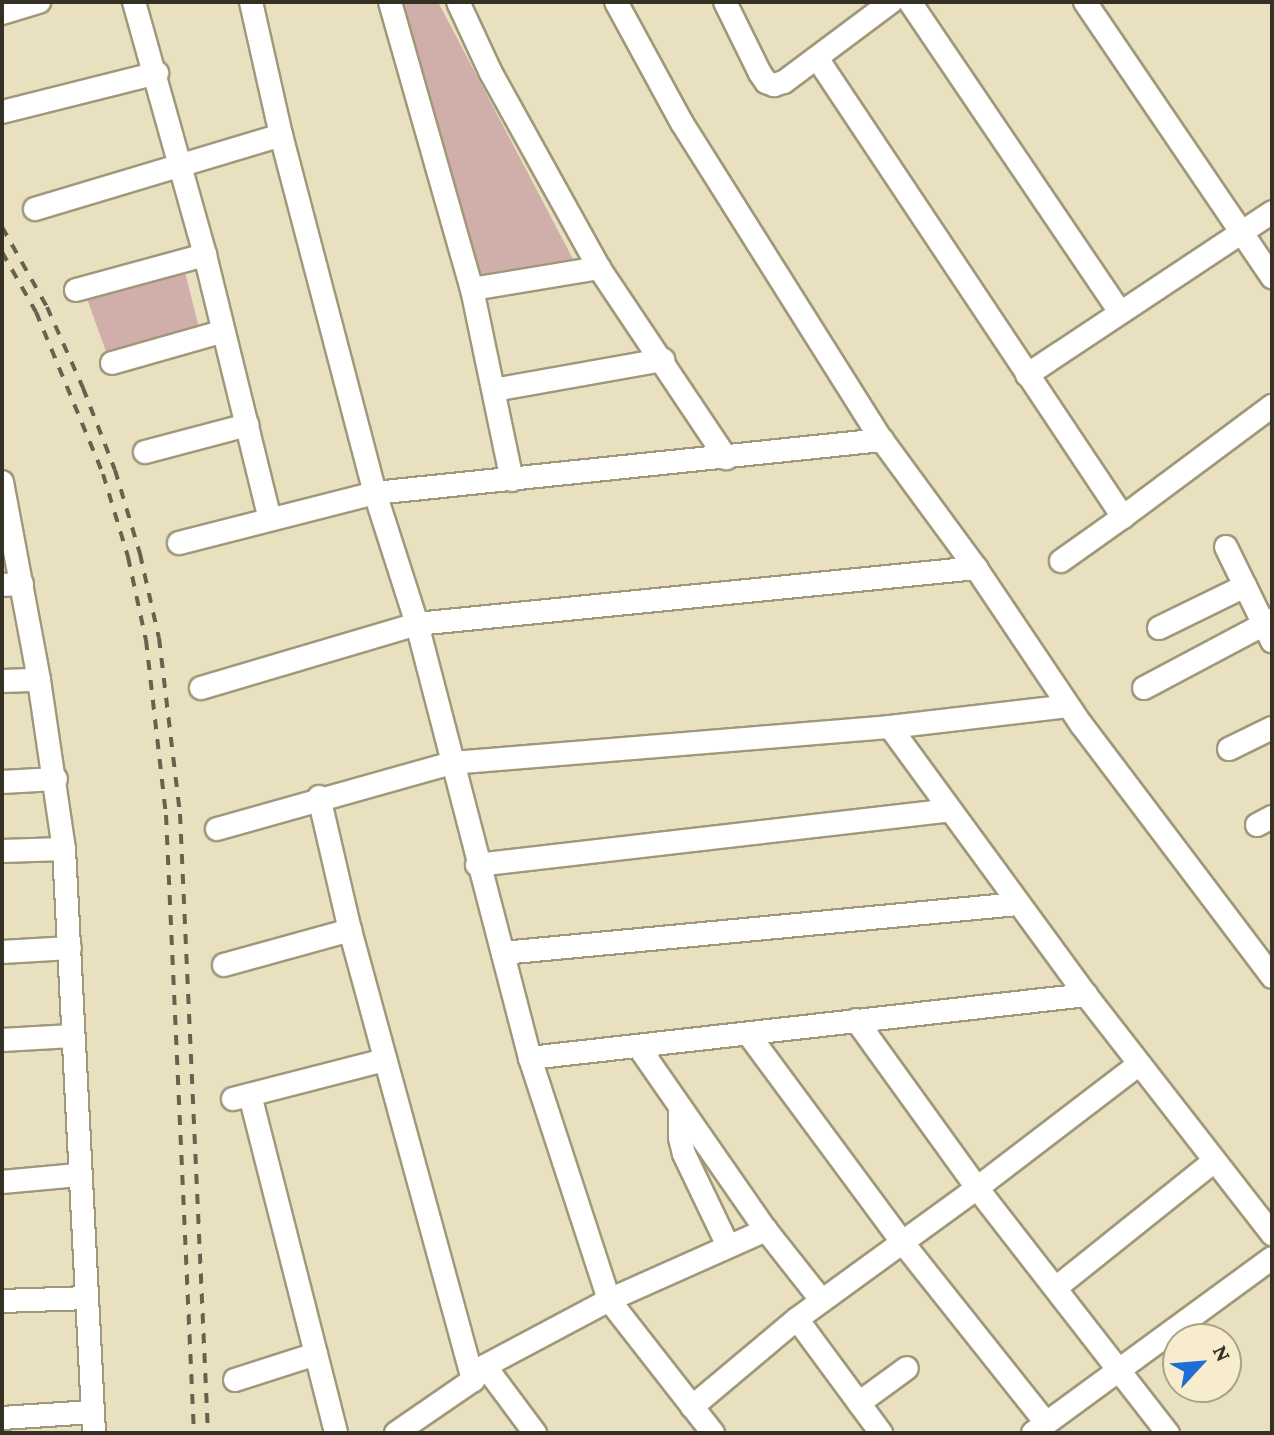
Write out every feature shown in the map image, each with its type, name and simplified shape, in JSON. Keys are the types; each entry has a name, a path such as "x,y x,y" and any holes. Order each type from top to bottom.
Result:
{"street":[{"path":"2,13 39,2"},
{"path":"134,2 157,73 205,255 270,519"},
{"path":"251,2 281,135 375,493 417,624 477,865 530,1058 609,1300 713,1433"},
{"path":"390,2 472,289 512,480"},
{"path":"458,2 491,73 599,268 726,458"},
{"path":"616,2 682,123 882,440 976,568 1068,706 1272,977"},
{"path":"725,2 766,82 774,85 784,82 891,2"},
{"path":"910,2 1120,312"},
{"path":"1085,2 1272,277"},
{"path":"817,58 1123,517"},
{"path":"2,112 157,73"},
{"path":"35,209 281,135"},
{"path":"1027,375 1272,212"},
{"path":"76,290 205,255"},
{"path":"472,289 599,268"},
{"path":"112,363 224,331"},
{"path":"494,390 663,360"},
{"path":"1061,561 1272,406"},
{"path":"145,452 247,425"},
{"path":"179,543 375,493 882,440"},
{"path":"2,482 12,584 39,680 64,849 78,1175 93,1423 2,1418"},
{"path":"1144,688 1269,629 1226,547"},
{"path":"201,688 417,624 976,568"},
{"path":"1159,628 1245,586"},
{"path":"2,681 39,680"},
{"path":"217,829 319,797 452,763 890,727 1068,706"},
{"path":"890,727 1086,995 1272,1234"},
{"path":"1229,749 1272,728"},
{"path":"2,782 56,779"},
{"path":"319,797 385,1060 479,1373 535,1433"},
{"path":"477,865 950,810"},
{"path":"2,851 64,849"},
{"path":"503,953 1018,904"},
{"path":"224,965 350,930"},
{"path":"2,952 70,948"},
{"path":"530,1058 1086,995"},
{"path":"856,1020 977,1188 1168,1433"},
{"path":"749,1035 1039,1428 1272,1258"},
{"path":"2,1040 72,1036"},
{"path":"638,1046 766,1230 822,1301"},
{"path":"336,1433 242,1097 385,1060"},
{"path":"692,1407 797,1319 977,1188 1139,1064"},
{"path":"680,1107 680,1138 684,1154 728,1246"},
{"path":"1057,1287 1214,1161"},
{"path":"2,1182 78,1175"},
{"path":"396,1433 479,1373 609,1300 766,1230"},
{"path":"2,1301 86,1298"},
{"path":"797,1319 881,1433"},
{"path":"235,1380 316,1354"},
{"path":"859,1403 907,1368"}],"shaded area":[{"path":"391,2 438,2 574,261 466,284"},
{"path":"184,268 199,328 108,357 86,296"}],"railway":[{"path":"2,227 47,307 115,470 140,554 159,638 180,814 208,1433"},
{"path":"2,252 36,312 103,474 128,557 146,640 166,815 194,1433"}]}
